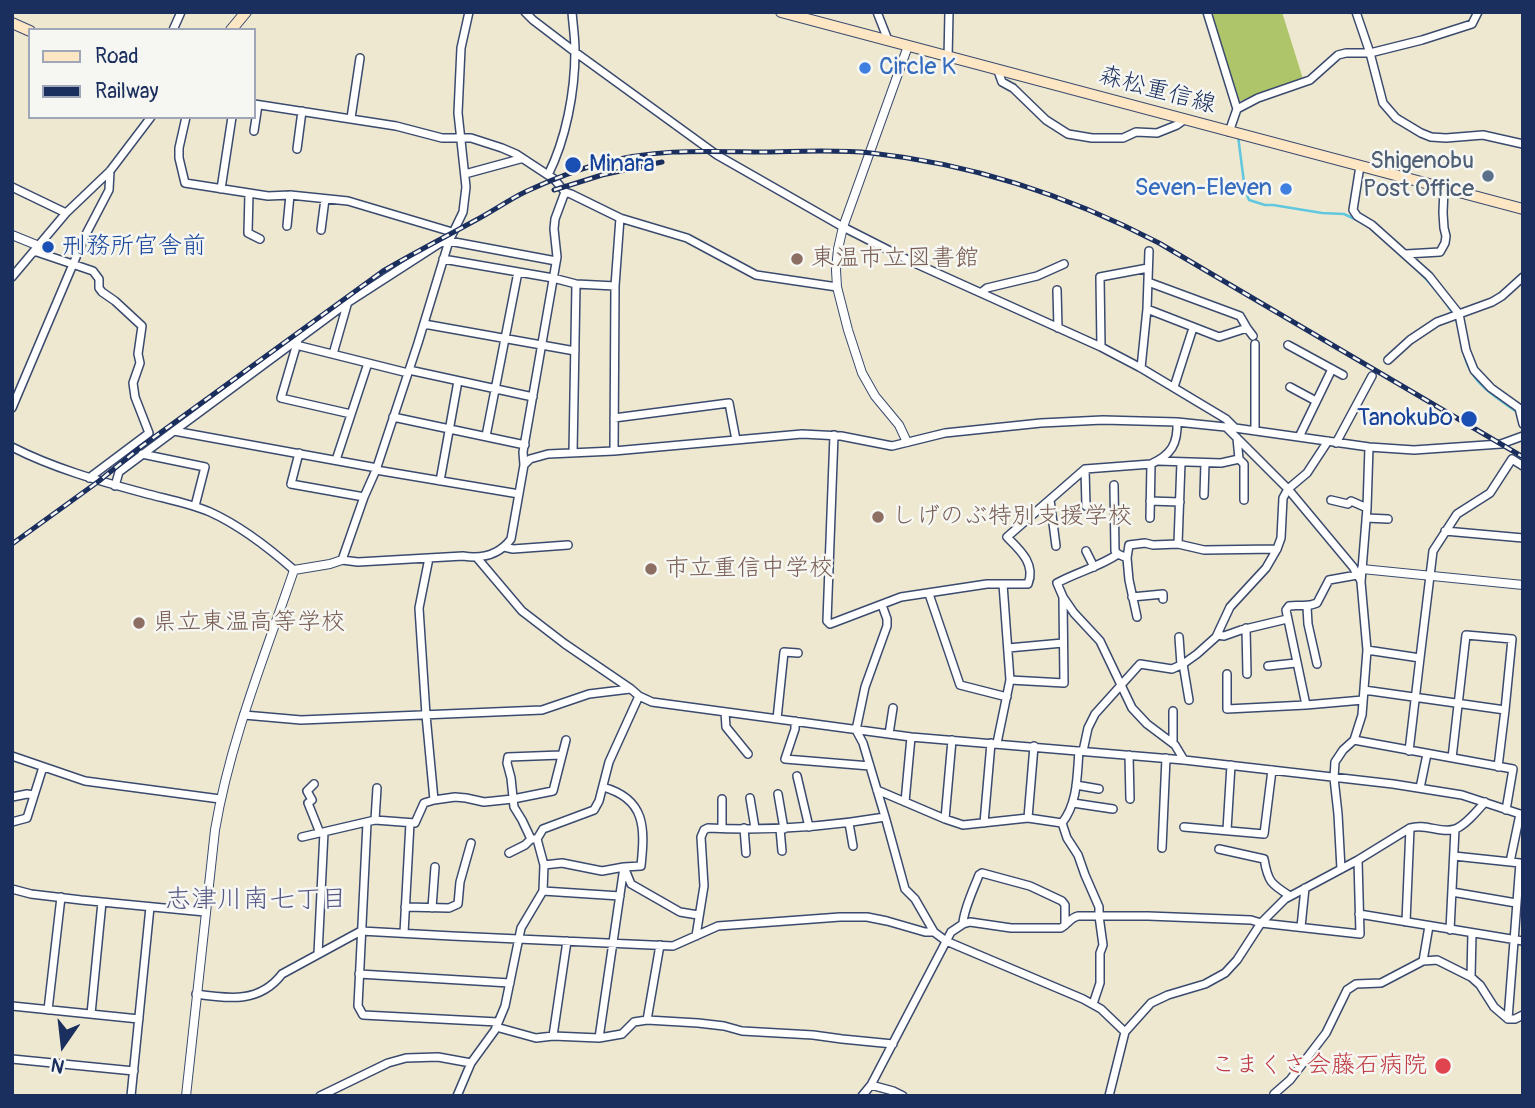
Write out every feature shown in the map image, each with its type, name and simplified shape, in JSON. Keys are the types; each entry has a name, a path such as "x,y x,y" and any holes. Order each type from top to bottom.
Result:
{"main road":[{"path":"233,28 246,12"},
{"name":"森松重信線","path":"782,12 1523,209"},
{"path":"12,23 28,30"}],"street":[{"path":"174,28 181,12"},
{"path":"342,559 409,372 452,232 463,212 466,199 465,173 458,113 461,48 469,12"},
{"path":"525,12 575,52 717,155 843,227 910,261 1101,347 1226,419 1233,431 1288,489 1360,575"},
{"path":"548,175 568,114 575,52 572,12"},
{"path":"877,12 888,40"},
{"path":"948,58 949,12"},
{"path":"1207,12 1237,110 1229,132"},
{"path":"1356,12 1383,103 1396,118 1421,134 1431,137 1483,135 1523,144"},
{"path":"1237,110 1258,97 1310,80 1338,55 1370,53 1422,40 1472,24 1478,12"},
{"path":"907,442 899,425 875,396 862,373 848,330 836,270 843,227 908,46"},
{"path":"351,118 360,58"},
{"path":"998,71 1002,82 1013,88 1046,120 1068,134 1092,138 1123,138 1136,132 1157,133 1185,120"},
{"path":"256,104 396,126 442,138 471,138 516,154 554,179 565,192 620,218 687,238 756,275 838,287"},
{"path":"297,149 302,111"},
{"path":"12,277 66,213 110,171 149,119"},
{"path":"186,119 179,148 185,183 268,196 290,195 348,201 452,232"},
{"path":"221,188 232,119"},
{"path":"254,131 255,119"},
{"path":"465,173 520,159 516,154"},
{"path":"1360,166 1353,209 1357,216 1372,225 1429,276 1459,314 1466,350 1474,370 1490,388 1519,408 1523,424"},
{"path":"12,408 85,236 108,190 110,171"},
{"path":"12,187 66,213"},
{"path":"1406,254 1440,252 1446,236 1444,188"},
{"path":"12,447 89,478 212,513 241,529 294,570 330,564 342,559 358,562 463,556 478,559 497,552 511,539 524,465 524,444 556,261 555,219 565,192"},
{"path":"249,193 248,233 260,239"},
{"path":"287,226 290,195"},
{"path":"321,230 325,199"},
{"path":"614,451 615,286 620,218"},
{"path":"12,235 36,248 93,271 99,279 102,292 142,326 138,354 140,363 133,383 135,397 149,433 89,478"},
{"path":"115,486 119,472 174,430 347,303 440,243 449,242 556,261"},
{"path":"1141,368 1149,251"},
{"path":"443,259 576,284 615,286"},
{"path":"982,292 988,288 1037,276 1064,264"},
{"path":"1101,347 1100,277 1148,268"},
{"path":"486,436 518,272"},
{"path":"1388,360 1410,340 1437,322 1492,302 1523,276"},
{"path":"1148,282 1240,316 1254,340 1255,431"},
{"path":"573,453 576,284"},
{"path":"1057,290 1058,328"},
{"path":"333,354 347,303"},
{"path":"1147,309 1219,337 1247,328"},
{"path":"424,324 575,351"},
{"path":"1174,387 1193,328"},
{"path":"297,342 368,363 533,397"},
{"path":"297,342 281,398 351,414"},
{"path":"1288,345 1343,375"},
{"path":"336,460 368,363"},
{"path":"1299,437 1332,369"},
{"path":"1062,823 1073,803 1081,751 1095,714 1140,664 1172,669 1197,654 1217,635 1230,607 1266,568 1277,549 1283,498 1288,489 1307,473 1332,442 1372,376"},
{"path":"440,481 458,381"},
{"path":"1290,387 1316,401"},
{"path":"614,418 729,403 736,440"},
{"path":"393,417 524,444"},
{"path":"524,465 538,456 802,434 834,435 892,446 945,433 1103,420 1177,422 1233,431 1255,431 1369,447 1414,450 1506,443 1523,436"},
{"path":"1150,519 1154,463 1176,442 1177,422"},
{"path":"174,430 519,494"},
{"path":"1233,431 1239,459 1244,464 1244,500"},
{"path":"834,435 827,621 830,624 901,597 987,584 1028,584 1031,574 1027,559 1007,537 1084,469 1154,463 1222,463 1239,459"},
{"path":"1341,869 1335,762 1354,740 1362,715 1367,650 1360,575 1367,508 1369,447"},
{"path":"299,453 291,484 364,497"},
{"path":"142,454 205,467 195,506"},
{"path":"1409,751 1433,551 1457,514 1490,493 1512,459 1523,466"},
{"path":"1178,544 1181,462"},
{"path":"1204,495 1205,463"},
{"path":"1084,469 1086,506"},
{"path":"1114,485 1115,551 1127,558"},
{"path":"1050,500 1056,546"},
{"path":"1331,500 1348,504 1351,501 1367,508"},
{"path":"1150,501 1180,502"},
{"path":"1366,519 1388,519"},
{"path":"1445,531 1523,538"},
{"path":"1137,617 1127,558 1129,545 1178,544 1204,550 1277,549"},
{"path":"505,547 513,549 568,545"},
{"path":"1086,551 1094,567"},
{"path":"1118,554 1058,583 1063,597 1100,641 1132,708 1147,724 1173,743 1184,760"},
{"path":"429,558 419,608 434,800"},
{"path":"478,559 522,611 639,696 652,702 911,737 1166,758 1393,784 1462,795 1521,815 1510,862"},
{"path":"186,1096 220,799 244,715 294,570"},
{"path":"1306,705 1286,610 1289,606 1307,607 1317,603 1329,580 1360,575 1429,577 1523,585"},
{"path":"984,823 994,743 1010,680 1003,584"},
{"path":"929,594 960,685 1007,697"},
{"path":"1132,597 1163,594 1163,599"},
{"path":"1010,680 1064,683 1063,597"},
{"path":"882,605 887,626 865,687 856,730 863,743 905,889 915,899 934,932 946,941 1093,1004 1125,1032"},
{"path":"1307,607 1317,664"},
{"path":"1217,635 1224,636 1287,618"},
{"path":"1246,628 1247,674"},
{"path":"1452,758 1466,635 1512,639 1498,767"},
{"path":"1179,637 1189,700"},
{"path":"1008,648 1063,643"},
{"path":"1367,650 1420,658"},
{"path":"777,719 784,652 798,653"},
{"path":"1268,666 1296,663"},
{"path":"1227,674 1227,709 1363,701"},
{"path":"244,715 301,720 542,710 589,694 631,689"},
{"path":"1364,690 1505,710"},
{"path":"509,853 534,839 543,829 594,810 609,762 639,696"},
{"path":"889,734 893,708"},
{"path":"1173,711 1173,743"},
{"path":"725,712 726,727 748,754"},
{"path":"795,721 785,759 870,766"},
{"path":"905,803 911,737"},
{"path":"302,837 371,822 415,823 424,803 434,800 466,798 484,802 553,791 566,740"},
{"path":"945,819 951,740"},
{"path":"1354,740 1513,769 1506,810"},
{"path":"1028,818 1034,746"},
{"path":"1420,789 1427,754"},
{"path":"457,1096 471,1063 497,1024 505,1006 521,928 543,891 544,865 534,839 514,807 508,757 561,755"},
{"path":"1129,755 1130,799"},
{"path":"12,756 85,781 220,799"},
{"path":"1162,848 1166,758"},
{"path":"1227,830 1231,765"},
{"path":"12,822 27,818 43,767"},
{"path":"1184,827 1264,834 1272,770"},
{"path":"797,776 809,827"},
{"path":"314,784 307,791 312,800 309,803 322,833 318,954"},
{"path":"1076,785 1099,789"},
{"path":"544,865 562,863 602,871 641,866 641,817 621,794 603,787"},
{"path":"377,788 371,822 361,931 358,1006 363,1015 497,1024 536,1038 599,1038 622,1034 634,1022 647,1020 893,1044"},
{"path":"877,790 963,825 1028,818 1062,823"},
{"path":"12,797 34,794"},
{"path":"778,794 782,851"},
{"path":"750,798 755,828"},
{"path":"722,799 722,828"},
{"path":"1109,1096 1125,1032 1151,1003 1205,984 1225,973 1237,960 1261,923 1290,896 1359,860 1410,828 1416,826 1455,829 1485,802"},
{"path":"1073,803 1113,809"},
{"path":"696,936 704,886 701,836 704,830 782,829 885,817"},
{"path":"404,933 410,823"},
{"path":"849,823 853,846"},
{"path":"1062,823 1099,907 1102,945 1100,983 1093,1004"},
{"path":"744,828 746,853"},
{"path":"1406,922 1410,828"},
{"path":"1450,930 1455,829"},
{"path":"405,907 449,908 458,904 460,882 471,843"},
{"path":"1219,849 1264,859 1272,886 1290,896"},
{"path":"1454,856 1520,863 1508,1019"},
{"path":"862,1096 872,1085 951,932 962,924 970,922 1010,928 1061,928 1071,918 1099,916 1251,920 1360,934 1359,860"},
{"path":"432,908 435,867"},
{"path":"599,1038 624,867"},
{"path":"624,867 631,884 680,912 698,915"},
{"path":"962,924 962,915 982,873 1030,887 1062,901 1065,905 1065,926"},
{"path":"1301,928 1305,888"},
{"path":"12,889 31,894 205,912"},
{"path":"543,891 620,896"},
{"path":"1452,892 1516,903"},
{"path":"48,1010 61,897"},
{"path":"91,1014 102,902"},
{"path":"131,1096 150,907"},
{"path":"1359,914 1523,941"},
{"path":"196,994 220,998 255,995 274,984 282,974 361,931 673,946 718,926 867,917 934,932"},
{"path":"1423,961 1429,926"},
{"path":"1471,977 1472,933"},
{"path":"553,1036 567,941"},
{"path":"647,1020 660,945"},
{"path":"1273,1095 1290,1080 1326,1033 1347,990 1356,984 1381,983 1423,961 1437,960 1471,977 1480,985 1494,1007 1508,1019 1523,1015"},
{"path":"359,974 510,983"},
{"path":"12,1006 139,1019"},
{"path":"320,1096 388,1063 406,1059 438,1057 471,1063"},
{"path":"12,1059 134,1071"},
{"path":"872,1085 903,1096"}],"green space":[{"path":"1210,12 1282,12 1303,79 1237,102"}],"waterway":[{"path":"1238,136 1245,190 1249,200 1265,205 1344,214 1359,221"},
{"path":"1415,268 1438,292 1453,314 1466,362 1473,375 1490,393 1517,412"}],"railway":[{"path":"12,544 383,271 521,194 554,179 621,158 678,152 871,153 946,165 1020,184 1090,211 1159,243 1523,457"},
{"path":"554,190 602,175 662,162"}],"place":[{"name":"Circle K","path":"865,68"},
{"name":"Minara","path":"573,165"},
{"name":"Shigenobu Post Office","path":"1488,176"},
{"name":"Seven-Eleven","path":"1286,189"},
{"name":"刑務所官舎前","path":"48,247"},
{"name":"東温市立図書館","path":"797,259"},
{"name":"Tanokubo","path":"1469,419"},
{"name":"しげのぶ特別支援学校","path":"878,517"},
{"name":"市立重信中学校","path":"651,569"},
{"name":"県立東温高等学校","path":"139,623"},
{"name":"こまくさ会藤石病院","path":"1443,1066"}],"district":[{"name":"志津川南七丁目","path":"256,900"}]}
